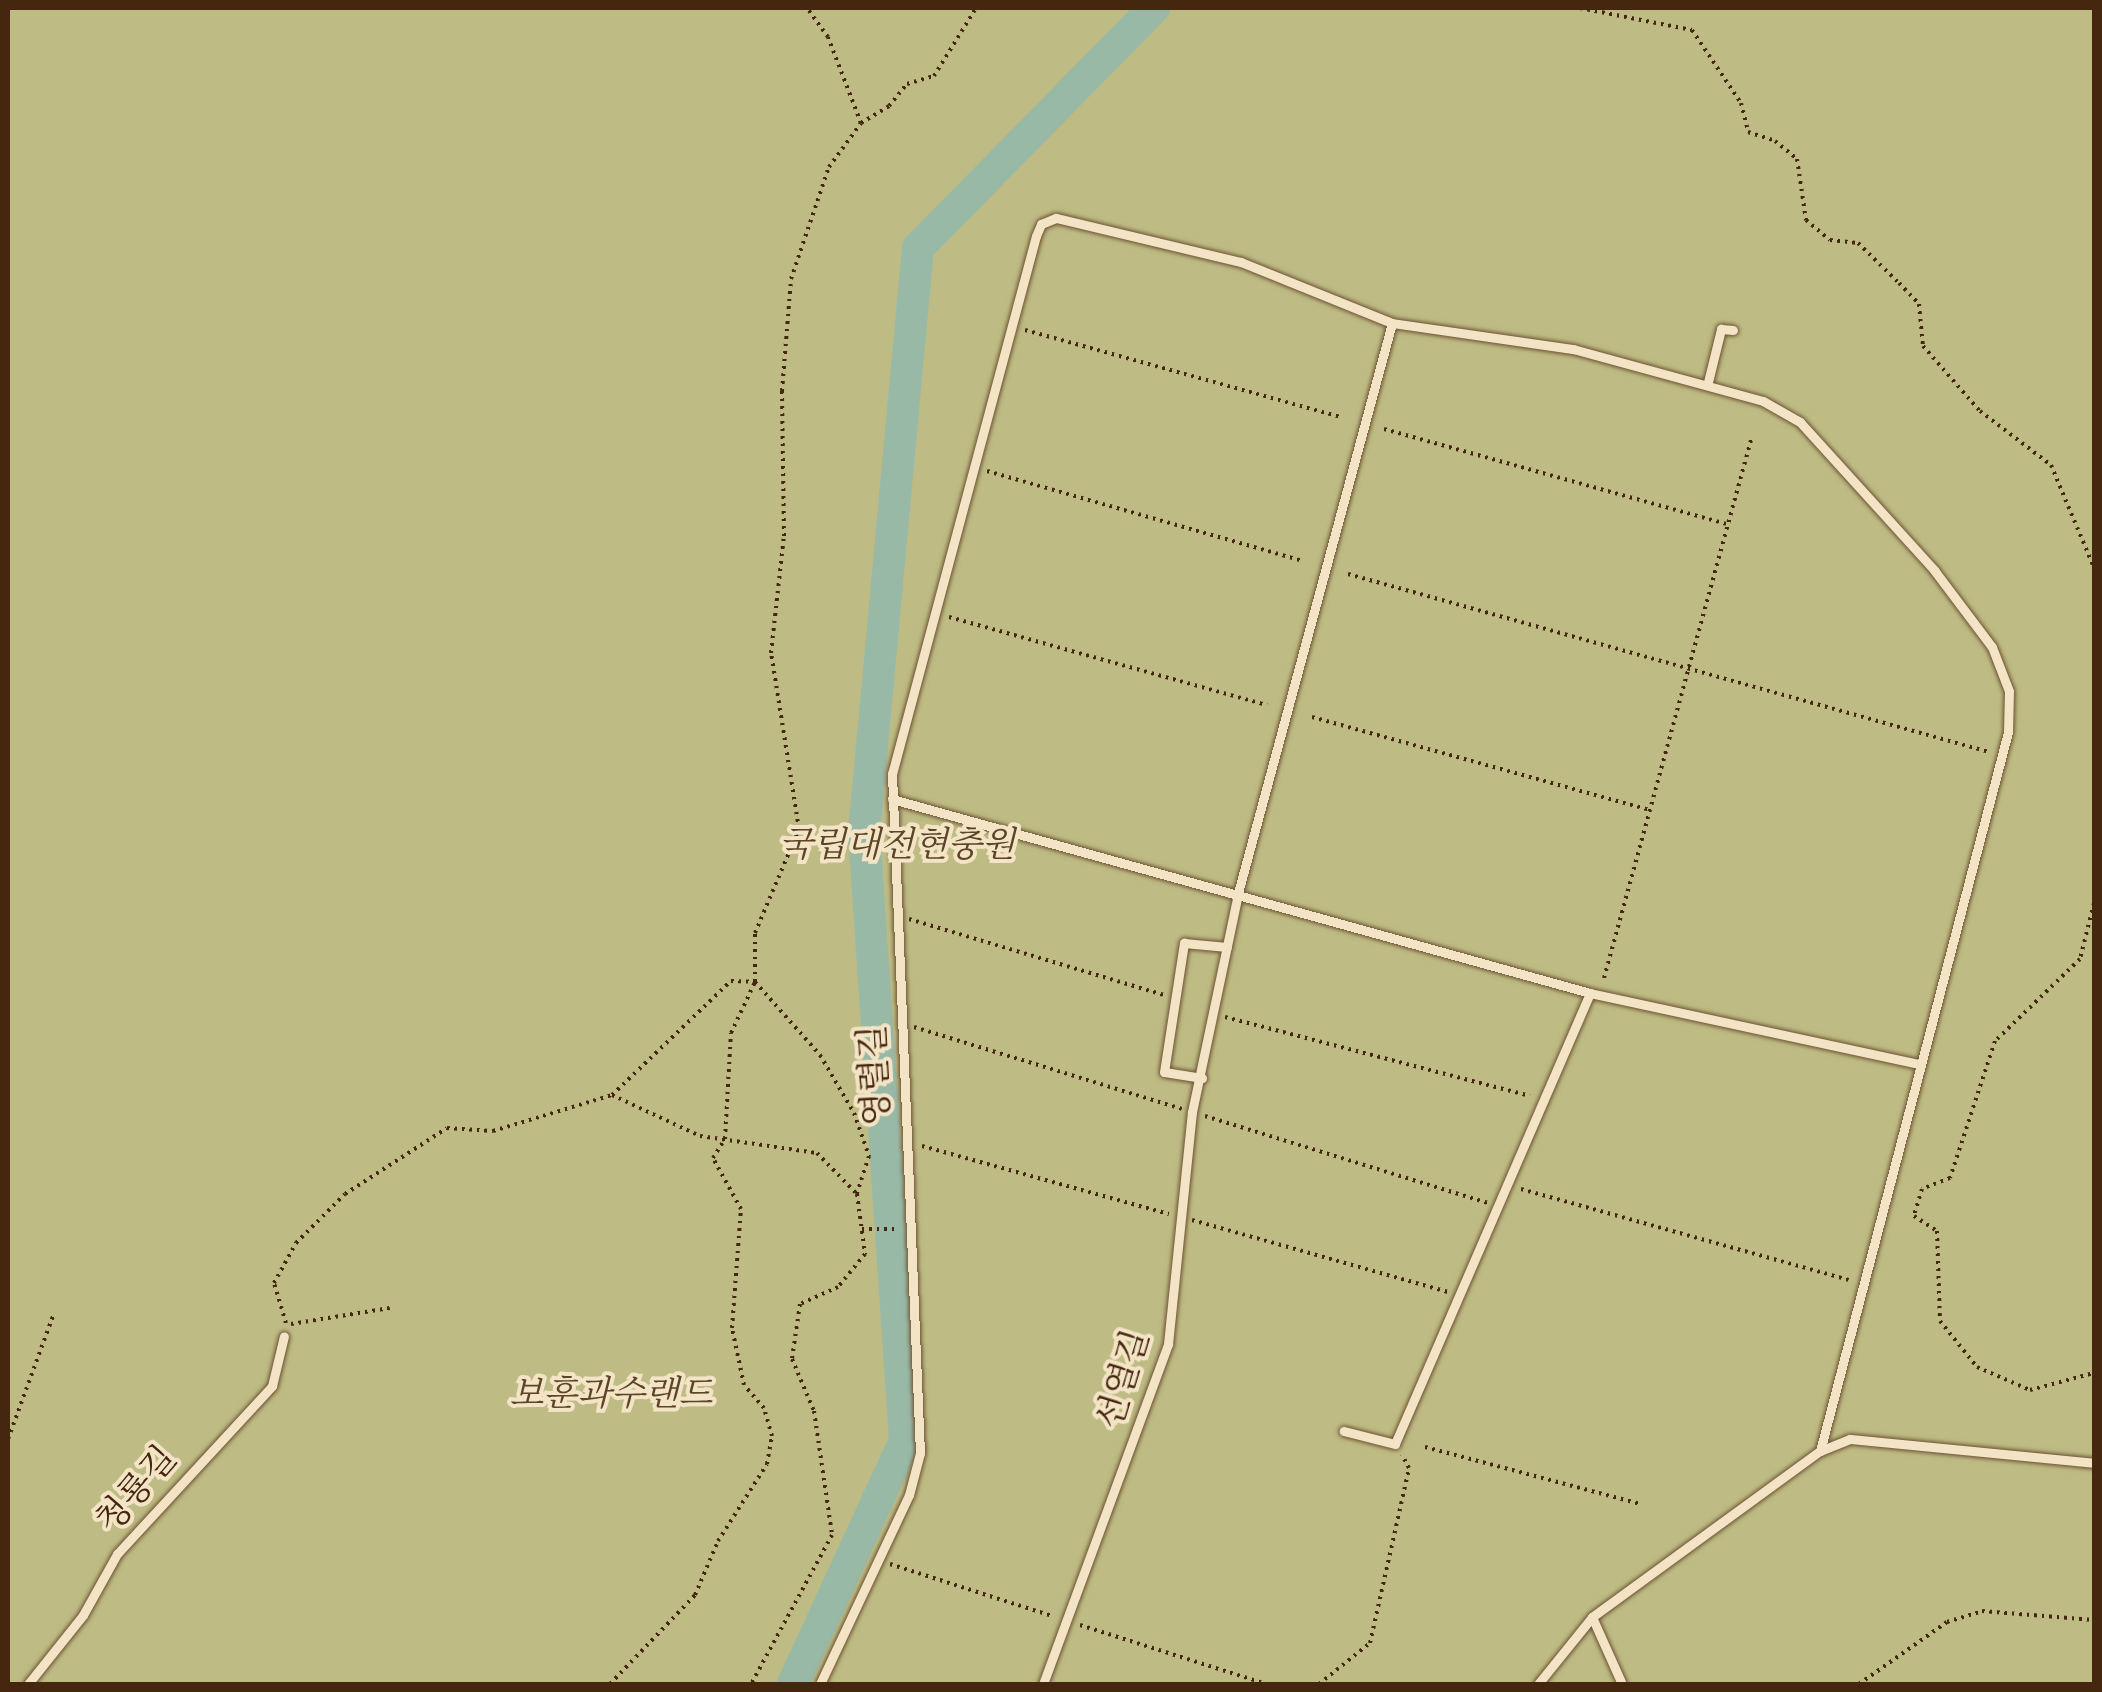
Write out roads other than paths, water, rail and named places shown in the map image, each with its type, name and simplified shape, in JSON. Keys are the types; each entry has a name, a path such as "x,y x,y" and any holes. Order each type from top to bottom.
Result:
{"lane":[{"name":"영렬길","path":"820,1684 909,1495 920,1453 892,774 1010,326 1042,224 1066,216 1242,262 1392,324"},
{"path":"1227,947 1184,943 1164,1072 1202,1078 1238,893 1392,324 1573,350 1708,382 1800,422 1934,570 1992,647 2009,691 2008,732 1918,1064 1820,1451"},
{"path":"1708,382 1720,328 1733,330"},
{"path":"892,800 1590,993 1918,1064"},
{"path":"1344,1432 1396,1444 1590,993"},
{"name":"선열길","path":"1043,1684 1168,1344 1192,1112 1202,1078"},
{"name":"청룡길","path":"28,1684 83,1615 117,1554 272,1386 286,1330"},
{"path":"1538,1684 1592,1617 1820,1451 1850,1439 2094,1463"},
{"path":"1592,1617 1622,1684"}],"waterway":[{"path":"793,1684 905,1440 864,833 918,248 1154,8"}],"park label":[{"name":"국립대전현충원","path":"897,847"},
{"name":"보훈과수랜드","path":"611,1396"}]}
